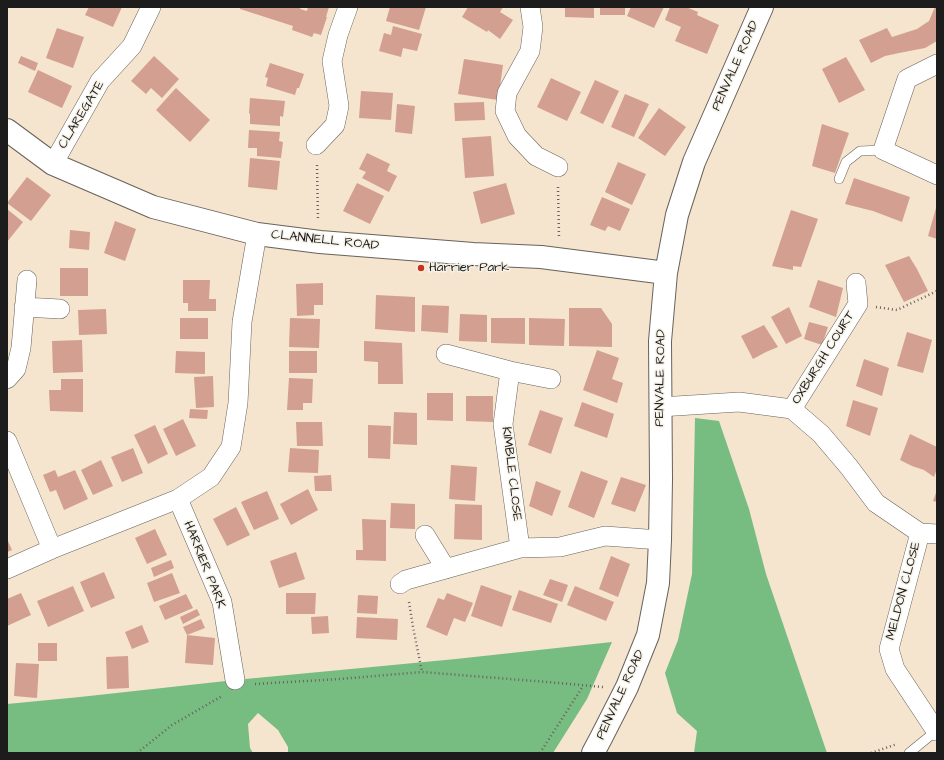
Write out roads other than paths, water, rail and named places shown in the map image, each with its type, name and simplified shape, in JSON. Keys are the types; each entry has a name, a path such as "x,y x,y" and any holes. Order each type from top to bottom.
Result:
{"street":[{"name":"CLAREGATE","path":"53,164 100,81 132,46 151,7"},
{"path":"316,145 336,125 338,106 332,60 338,35 348,7"},
{"path":"530,7 533,27 530,50 507,93 505,111 517,136 536,156 558,167"},
{"name":"PENVALE ROAD","path":"593,753 627,687 648,635 658,583 661,479 660,341 666,273 677,215 694,162 758,8"},
{"path":"937,64 907,79 883,150 937,175"},
{"name":"CLANNELL ROAD","path":"7,130 53,164 153,208 258,234 320,242 473,254 541,257 666,273"},
{"path":"7,570 52,549 178,499 211,477 231,447 238,403 242,322 258,234"},
{"path":"7,379 16,369 21,348 27,280"},
{"name":"OXBURGH COURT","path":"792,409 858,304 856,283"},
{"path":"24,306 60,309"},
{"path":"446,354 510,371 551,379"},
{"name":"KIMBLE CLOSE","path":"510,371 504,424 520,548"},
{"path":"660,407 739,402 792,409 821,434 849,467 876,503 928,534"},
{"path":"7,441 52,549"},
{"name":"HARRIER PARK","path":"178,499 222,602 238,682"},
{"name":"MELDON CLOSE","path":"928,534 889,649 895,669 937,732"},
{"path":"425,535 446,569"},
{"path":"403,582 520,548 560,547 605,536 660,540"}],"lane":[{"path":"839,178 846,162 860,151 883,150"},
{"path":"909,753 937,732"}],"place":[{"name":"Harrier Park","path":"421,268"}]}
